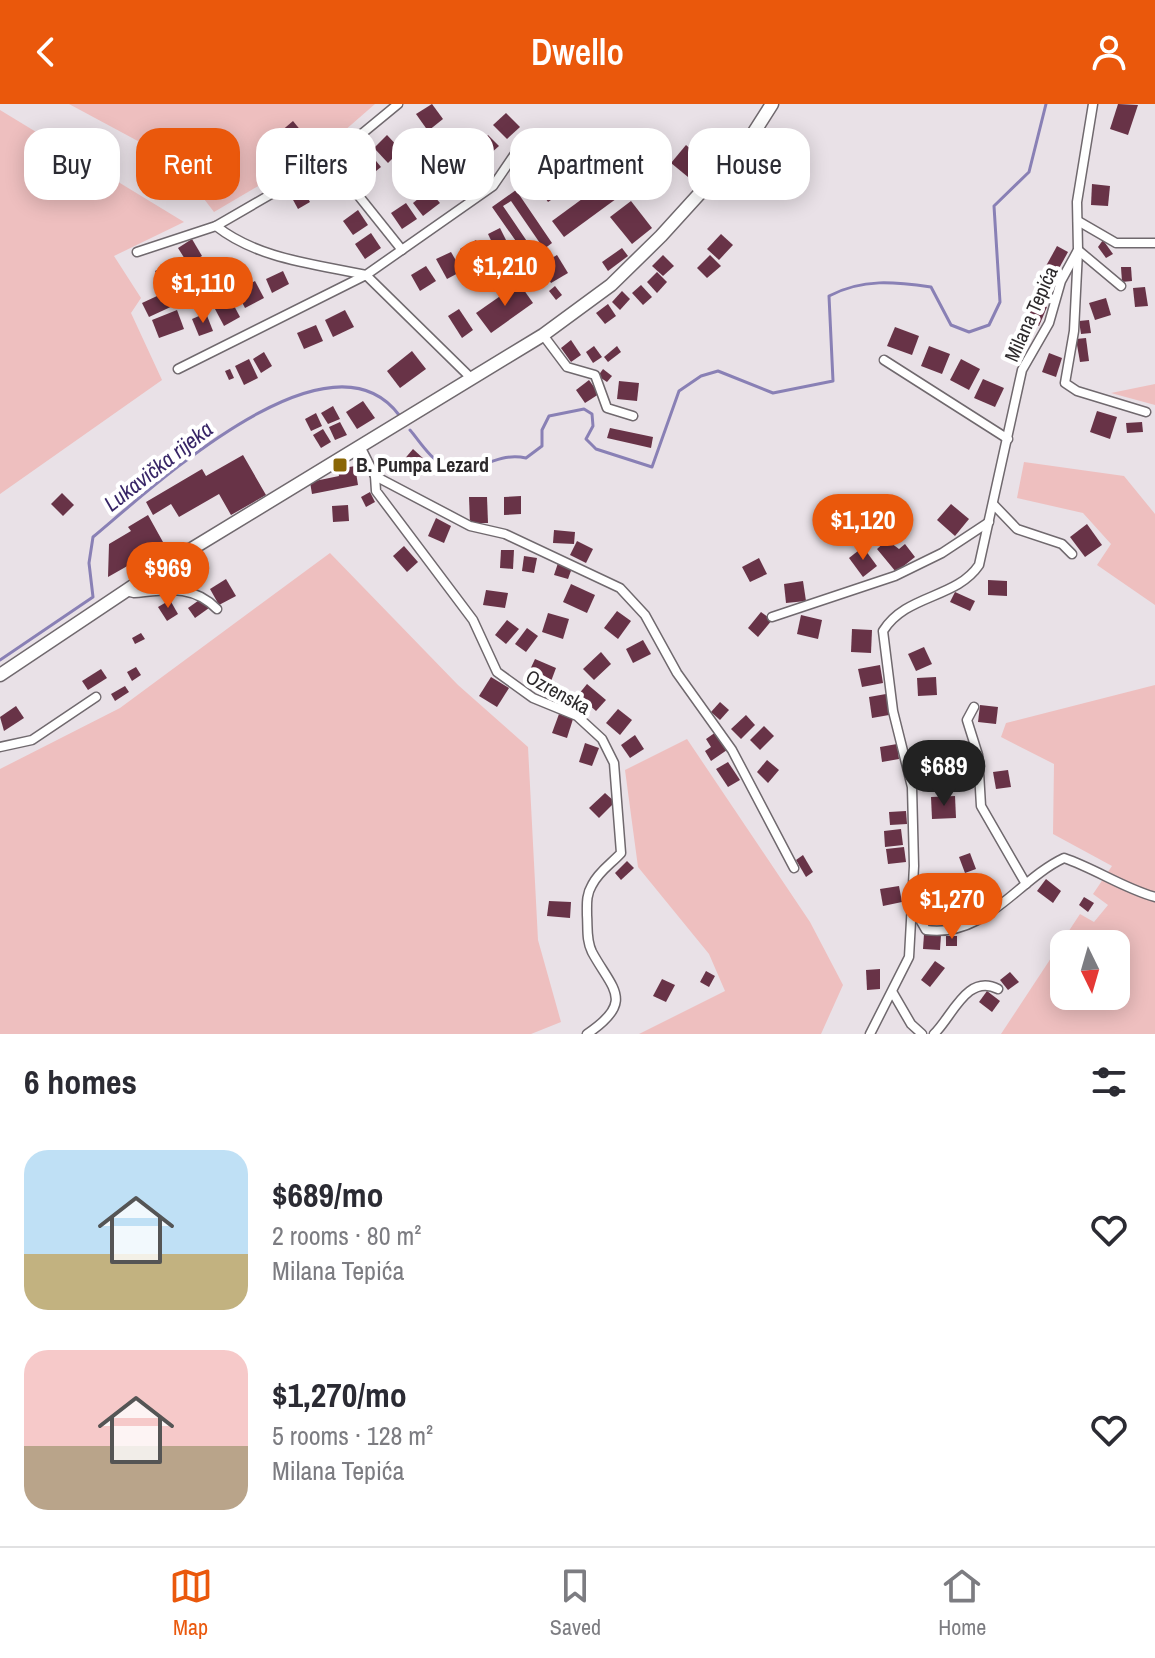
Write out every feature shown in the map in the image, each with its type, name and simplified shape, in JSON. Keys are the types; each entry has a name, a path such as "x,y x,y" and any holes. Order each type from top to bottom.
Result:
{"main road":[{"path":"0,675 126,591 543,335 611,285 661,236 751,137 772,104"}],"street":[{"path":"369,128 398,104"},
{"name":"Milana Tepića","path":"1093,104 1081,165 1074,331 1065,383 1077,391 1146,412"},
{"path":"178,369 366,275 493,186 510,161"},
{"path":"137,252 216,226 261,200"},
{"path":"362,200 402,250"},
{"path":"1078,221 1116,243 1155,243"},
{"path":"216,226 235,241 263,253 366,275 471,378"},
{"path":"1078,250 1121,286"},
{"name":"Milana Tepića","path":"870,1034 909,957 912,905 912,787 893,711 883,631 902,610 919,599 971,577 979,565 1027,358 1049,323 1061,281 1078,250"},
{"path":"543,335 567,367 595,375 607,408 633,416"},
{"path":"884,360 1008,439"},
{"name":"Ozrenska","path":"361,448 375,476 376,491 473,620 497,672 533,698 577,716 602,739 614,763 621,853 602,870 586,900 587,938 592,951 612,979 616,994 609,1014 587,1034"},
{"path":"375,476 470,526 505,534 620,588 645,615 677,673 732,750 794,868"},
{"path":"994,505 1017,529 1062,544 1072,554"},
{"path":"772,617 895,576 942,553 990,521"},
{"path":"126,591 184,589 203,596 217,609"},
{"path":"0,747 32,740 96,697"},
{"path":"974,707 967,720 978,755 981,806 1026,884"},
{"path":"912,905 926,930 943,932 986,916 1044,868 1064,858 1097,870 1133,891 1155,897"},
{"path":"934,1034 963,996 982,986 998,989"},
{"path":"893,993 911,1024 922,1034"}],"shaded area":[{"path":"69,104 375,104 347,128 256,128 256,187 240,197 240,128 136,128 136,140 120,131 120,128 114,128"},
{"path":"0,110 30,128 24,128 24,200 120,200 120,183 136,193 136,200 148,200 184,222 114,256 141,298 131,313 162,380 0,494"},
{"path":"205,200 234,200 214,212"},
{"path":"1155,384 1155,405 1111,393"},
{"path":"1024,462 1124,476 1155,514 1155,605 1097,565 1111,544 1083,513 1017,498"},
{"path":"330,553 458,685 528,747 538,940 561,1022 531,1034 0,1034 0,769 120,708"},
{"path":"1155,685 1155,1034 1001,1034 1050,960 1050,1010 1130,1010 1130,930 1069,930 1080,914 1094,922 1108,905 1093,894 1112,866 1053,834 1054,764 1001,737 1006,723"},
{"path":"687,739 810,922 843,985 821,1034 639,1034 725,991 709,954 638,867 625,770"}],"building":[{"path":"432,104 443,119 432,128 426,128 416,114"},
{"path":"1118,104 1138,105 1128,135 1110,129"},
{"path":"506,113 520,127 510,128 507,139 493,125"},
{"path":"293,121 299,128 285,128"},
{"path":"387,135 392,140 392,159 388,163 376,150 376,146"},
{"path":"686,145 688,147 688,177 672,164"},
{"path":"1092,184 1110,186 1108,206 1091,205"},
{"path":"510,194 510,200 523,200 552,243 544,249 511,201 503,206 541,262 534,267 492,207"},
{"path":"293,200 309,200 310,202 298,209"},
{"path":"417,200 437,200 440,203 423,216 413,203"},
{"path":"581,200 615,200 564,237 552,221"},
{"path":"631,201 652,228 632,244 610,217"},
{"path":"406,203 417,219 402,229 391,213"},
{"path":"358,210 368,225 353,235 343,221"},
{"path":"500,228 508,244 496,251 488,234"},
{"path":"371,233 381,248 365,259 355,244"},
{"path":"721,234 733,245 719,260 707,249"},
{"path":"192,239 202,256 188,264 178,248"},
{"path":"476,240 486,257 469,266 460,249"},
{"path":"1103,240 1113,254 1106,258 1098,247"},
{"path":"1057,246 1068,252 1057,272 1046,266"},
{"path":"622,248 628,256 608,271 602,262"},
{"path":"451,252 462,271 447,279 436,259"},
{"path":"557,255 568,273 551,283 540,265"},
{"path":"663,255 674,266 663,276 652,266"},
{"path":"710,255 721,266 707,278 697,268"},
{"path":"178,259 186,275 163,287 155,271"},
{"path":"426,266 436,281 420,291 411,275"},
{"path":"1121,267 1131,267 1132,281 1122,282"},
{"path":"283,271 289,284 272,293 266,279"},
{"path":"657,272 667,282 657,293 647,282"},
{"path":"255,281 264,298 245,308 236,291"},
{"path":"519,283 533,303 491,333 476,313"},
{"path":"641,285 652,297 643,305 632,293"},
{"path":"555,286 562,295 556,300 549,291"},
{"path":"1145,287 1148,306 1135,307 1133,288"},
{"path":"170,290 177,304 149,317 142,303"},
{"path":"622,291 630,299 620,310 612,302"},
{"path":"1106,298 1111,315 1095,320 1089,303"},
{"path":"231,300 240,317 224,326 215,309"},
{"path":"1031,300 1047,307 1039,326 1023,319"},
{"path":"608,304 616,316 605,324 596,313"},
{"path":"459,309 473,330 462,338 448,316"},
{"path":"177,310 184,329 159,338 152,320"},
{"path":"345,310 354,327 333,337 325,320"},
{"path":"206,313 213,331 199,336 192,319"},
{"path":"1089,320 1091,333 1081,334 1079,321"},
{"path":"316,325 323,341 304,349 297,333"},
{"path":"895,327 919,336 912,355 887,346"},
{"path":"1086,338 1089,361 1080,362 1076,339"},
{"path":"571,340 581,355 571,362 561,348"},
{"path":"594,346 602,357 593,363 586,352"},
{"path":"617,346 621,352 608,362 604,357"},
{"path":"929,346 950,354 942,374 921,366"},
{"path":"412,351 426,369 400,388 387,371"},
{"path":"264,352 272,366 261,373 253,359"},
{"path":"1049,353 1062,358 1056,377 1042,372"},
{"path":"249,359 258,378 244,385 235,366"},
{"path":"961,359 980,369 969,390 950,380"},
{"path":"230,369 234,378 229,380 225,371"},
{"path":"603,369 612,376 607,382 598,376"},
{"path":"983,379 1004,388 995,407 974,398"},
{"path":"589,380 599,394 585,403 576,390"},
{"path":"619,381 639,383 637,401 617,399"},
{"path":"363,401 375,418 357,429 346,412"},
{"path":"333,406 340,419 328,424 321,413"},
{"path":"1097,411 1117,417 1110,439 1090,432"},
{"path":"316,413 322,426 311,431 305,419"},
{"path":"340,422 347,435 335,440 329,427"},
{"path":"1142,422 1143,432 1127,433 1126,423"},
{"path":"610,428 653,437 651,448 607,438"},
{"path":"323,429 331,442 321,448 313,435"},
{"path":"413,449 426,461 415,474 402,462"},
{"path":"243,455 266,495 231,515 219,494 179,517 171,504 153,515 146,502 202,469 206,476"},
{"path":"355,466 358,485 312,494 310,482 339,476 338,469"},
{"path":"370,492 375,502 366,507 361,497"},
{"path":"62,493 74,505 63,516 51,504"},
{"path":"521,496 521,514 504,515 504,497"},
{"path":"469,497 487,497 488,523 470,523"},
{"path":"951,504 969,519 955,536 937,520"},
{"path":"348,505 349,521 333,522 332,506"},
{"path":"148,515 168,551 149,562 145,556 108,577 109,544 131,531 128,527"},
{"path":"436,518 451,526 444,543 428,536"},
{"path":"1087,524 1102,545 1085,557 1070,537"},
{"path":"554,530 575,532 574,544 553,543"},
{"path":"887,540 899,549 905,544 915,557 896,572 877,549"},
{"path":"577,541 593,549 586,563 570,555"},
{"path":"404,546 418,562 407,572 393,556"},
{"path":"863,547 877,566 863,577 849,558"},
{"path":"501,550 514,550 513,569 500,568"},
{"path":"524,556 537,558 534,573 522,571"},
{"path":"759,558 767,574 750,582 742,567"},
{"path":"558,563 572,568 568,579 554,575"},
{"path":"226,579 236,596 219,605 210,589"},
{"path":"988,580 1007,581 1007,596 988,595"},
{"path":"803,581 806,601 786,603 784,584"},
{"path":"571,584 595,595 587,613 563,602"},
{"path":"486,590 508,593 505,608 483,605"},
{"path":"955,592 975,601 970,611 950,602"},
{"path":"202,598 209,608 195,618 188,608"},
{"path":"170,600 178,614 167,621 158,607"},
{"path":"617,611 631,621 618,639 604,628"},
{"path":"761,612 772,620 758,637 748,628"},
{"path":"548,613 569,619 563,639 542,632"},
{"path":"801,615 822,620 818,639 797,634"},
{"path":"507,620 519,629 506,644 495,635"},
{"path":"527,628 538,636 526,652 515,644"},
{"path":"852,629 872,630 871,653 851,652"},
{"path":"141,633 145,639 135,644 132,638"},
{"path":"643,640 651,654 633,663 626,649"},
{"path":"924,647 932,664 916,671 908,654"},
{"path":"601,652 611,664 594,680 583,669"},
{"path":"535,659 556,668 550,684 528,674"},
{"path":"880,665 883,683 862,687 858,669"},
{"path":"136,667 141,675 132,681 127,672"},
{"path":"101,669 107,678 88,690 82,681"},
{"path":"491,677 509,688 497,707 479,696"},
{"path":"936,677 937,695 918,696 917,678"},
{"path":"587,684 606,700 596,711 578,695"},
{"path":"125,686 129,692 115,701 111,694"},
{"path":"886,694 889,715 872,718 869,697"},
{"path":"720,702 729,710 720,720 711,712"},
{"path":"980,705 998,707 996,724 978,722"},
{"path":"16,706 24,718 4,731 0,717"},
{"path":"618,709 632,720 620,735 606,723"},
{"path":"559,714 573,719 567,738 552,733"},
{"path":"746,715 755,725 741,739 731,729"},
{"path":"764,726 774,736 760,750 750,740"},
{"path":"716,732 727,750 711,761 705,751 711,747 706,739"},
{"path":"635,735 644,749 630,758 621,745"},
{"path":"585,743 599,748 592,766 579,762"},
{"path":"897,744 899,759 882,762 880,747"},
{"path":"767,760 779,770 768,783 757,772"},
{"path":"728,762 740,780 728,787 716,769"},
{"path":"933,769 955,769 955,789 933,789"},
{"path":"1008,770 1011,787 996,789 993,772"},
{"path":"605,793 615,802 599,818 589,808"},
{"path":"955,796 956,818 932,819 931,797"},
{"path":"906,811 907,824 890,825 889,812"},
{"path":"901,829 903,845 885,847 884,831"},
{"path":"904,847 906,862 888,864 886,849"},
{"path":"970,853 976,869 965,873 959,857"},
{"path":"803,855 813,872 806,877 796,860"},
{"path":"627,861 634,868 621,880 615,873"},
{"path":"1046,879 1061,891 1053,903 1037,891"},
{"path":"899,886 902,902 883,906 880,889"},
{"path":"1084,897 1094,903 1088,912 1079,905"},
{"path":"968,898 970,912 949,915 947,900"},
{"path":"549,901 571,902 570,918 547,916"},
{"path":"924,934 941,935 940,950 923,949"},
{"path":"946,936 957,936 957,946 946,946"},
{"path":"935,961 945,968 930,987 921,980"},
{"path":"880,969 880,989 867,990 866,970"},
{"path":"706,971 715,976 709,987 700,982"},
{"path":"1010,972 1019,982 1008,990 1000,980"},
{"path":"662,979 675,985 666,1002 653,996"},
{"path":"987,991 1000,1001 992,1012 979,1002"}],"waterway":[{"name":"Lukavička rijeka","path":"410,430 440,463 464,469 504,458 526,458 542,446 542,430 549,416 584,409 592,414 593,426 586,439 596,449 652,467 679,391 701,376 718,371 773,393 833,381 829,296 842,290 879,283 931,287 951,325 969,332 989,325 1000,302 994,206 1029,172 1046,104"},
{"name":"Lukavička rijeka","path":"0,660 93,597 89,563 93,537 155,484 242,423 287,400 330,388 368,391 399,415"}],"place":[{"name":"B. Pumpa Lezard","path":"340,465"}]}
